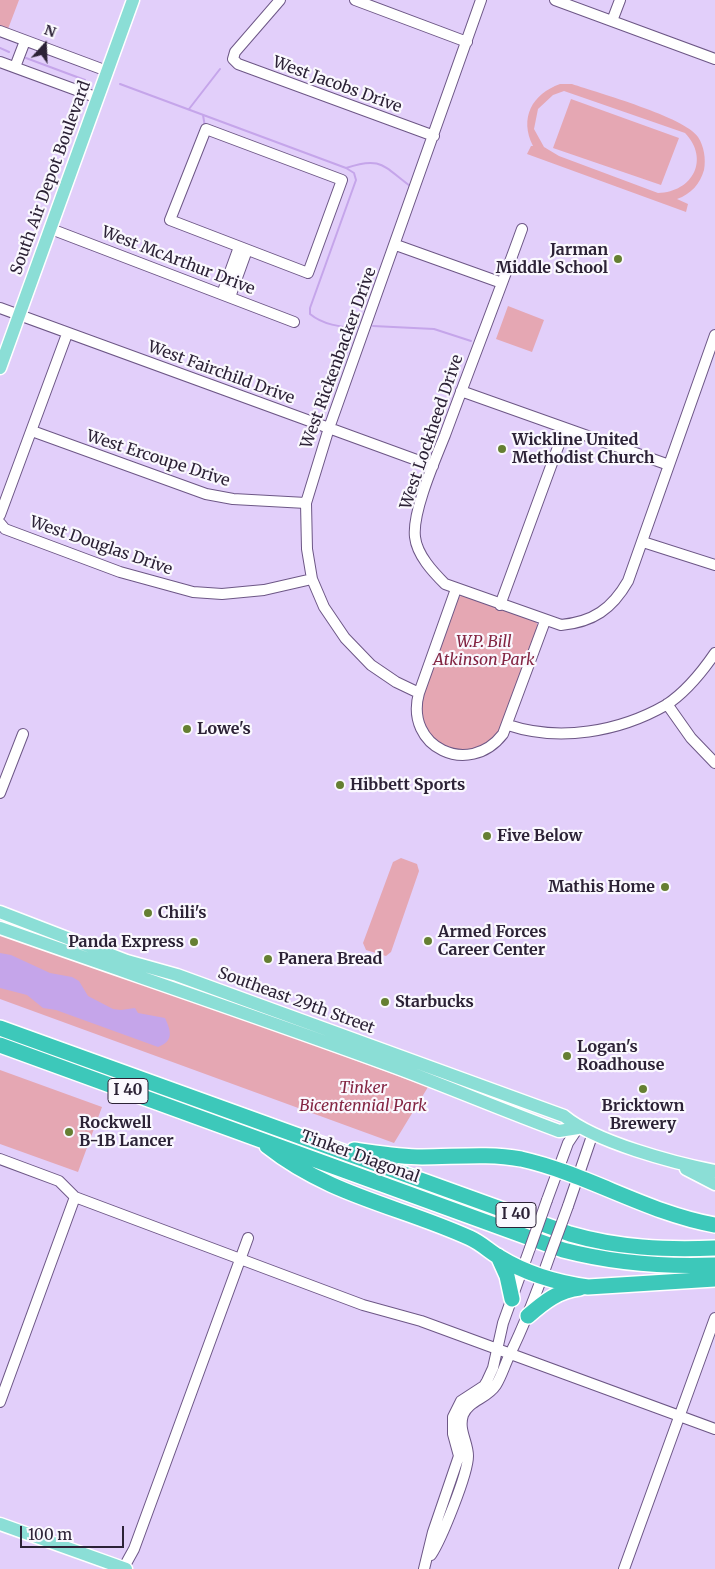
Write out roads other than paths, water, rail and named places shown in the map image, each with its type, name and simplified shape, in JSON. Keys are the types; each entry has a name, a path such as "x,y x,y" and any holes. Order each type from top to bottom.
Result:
{"highway":[{"name":"Tinker Diagonal","path":"0,1028 594,1241 618,1246 663,1249 715,1248"},
{"name":"Tinker Diagonal","path":"0,1045 563,1250 604,1261 676,1266 715,1265"},
{"path":"256,1138 292,1166 318,1179 347,1192 471,1238 498,1256 522,1268 543,1276 588,1287"},
{"path":"325,1146 414,1156 504,1157 558,1170 669,1213 715,1225"},
{"path":"498,1256 507,1276 512,1299"},
{"path":"528,1316 543,1303 568,1289 715,1279"}],"main road":[{"name":"South Air Depot Boulevard","path":"0,368 133,0"},
{"name":"Southeast 29th Street","path":"0,912 127,961 177,975 564,1116 578,1128 675,1163 715,1184"},
{"name":"Southeast 29th Street","path":"0,928 299,1032 559,1131 578,1128"},
{"name":"Southeast 29th Street","path":"675,1163 715,1171"},
{"path":"0,1524 124,1569"}],"street":[{"name":"West Jacobs Drive","path":"280,0 239,48 233,58 238,64 434,136"},
{"path":"355,0 467,42"},
{"name":"West Rickenbacker Drive","path":"418,693 385,675 354,650 324,607 312,579 307,549 306,503 329,428 396,245 481,0"},
{"path":"555,0 715,59"},
{"path":"612,21 620,0"},
{"path":"0,31 107,71"},
{"path":"15,68 25,40"},
{"path":"0,62 98,98"},
{"path":"206,129 342,180 308,272 243,248 170,220 206,129"},
{"name":"West McArthur Drive","path":"51,229 294,322"},
{"name":"West Lockheed Drive","path":"522,229 420,504 415,537 422,556 434,573 445,584 545,621 561,625 579,623 598,615 610,606 628,581 711,357 715,335"},
{"path":"396,245 502,283"},
{"path":"226,296 243,248"},
{"name":"West Fairchild Drive","path":"0,308 433,466"},
{"path":"0,516 67,334"},
{"path":"461,391 670,465"},
{"path":"500,605 565,428"},
{"name":"West Ercoupe Drive","path":"32,431 206,494 233,499 306,503"},
{"name":"West Douglas Drive","path":"0,524 5,529 120,572 193,592 222,594 264,590 312,579"},
{"path":"642,542 715,565"},
{"path":"456,589 418,693 416,707 422,730 430,742 448,753 462,755 482,751 497,741 508,725 545,621"},
{"path":"508,725 532,732 552,734 585,732 617,725 667,704 686,688 715,652"},
{"path":"667,704 691,738 715,763"},
{"path":"0,793 23,734"},
{"path":"426,1565 433,1532 459,1456 453,1434 452,1417 461,1401 484,1386 487,1381 503,1323 522,1268 568,1143 578,1128"},
{"path":"426,1565 442,1535 468,1462 467,1445 462,1431 464,1414 474,1402 492,1391 528,1316 593,1133"},
{"path":"0,1159 59,1181 75,1197 363,1305 421,1321 715,1429"},
{"path":"0,1402 75,1197"},
{"path":"124,1569 134,1549 248,1238"},
{"path":"624,1569 715,1318"}],"waterway":[{"path":"0,48 9,52"},
{"path":"26,58 85,80"},
{"path":"189,109 220,69"},
{"path":"120,84 346,168 354,173 356,180 310,308 310,314 332,325 357,327"},
{"path":"203,115 205,127"},
{"path":"346,168 375,163 387,168 410,186"},
{"path":"373,326 434,329 471,341"}],"place":[{"name":"Jarman Middle School","path":"618,259"},
{"name":"Wickline United Methodist Church","path":"502,449"},
{"name":"Lowe's","path":"187,729"},
{"name":"Hibbett Sports","path":"340,785"},
{"name":"Five Below","path":"487,836"},
{"name":"Mathis Home","path":"665,887"},
{"name":"Chili's","path":"148,913"},
{"name":"Armed Forces Career Center","path":"428,941"},
{"name":"Panda Express","path":"194,942"},
{"name":"Panera Bread","path":"268,959"},
{"name":"Starbucks","path":"385,1002"},
{"name":"Logan's Roadhouse","path":"567,1056"},
{"name":"Bricktown Brewery","path":"643,1089"},
{"name":"Rockwell B-1B Lancer","path":"69,1132"}],"park label":[{"name":"W.P. Bill Atkinson Park","path":"484,651"},
{"name":"Tinker Bicentennial Park","path":"363,1097"}]}
